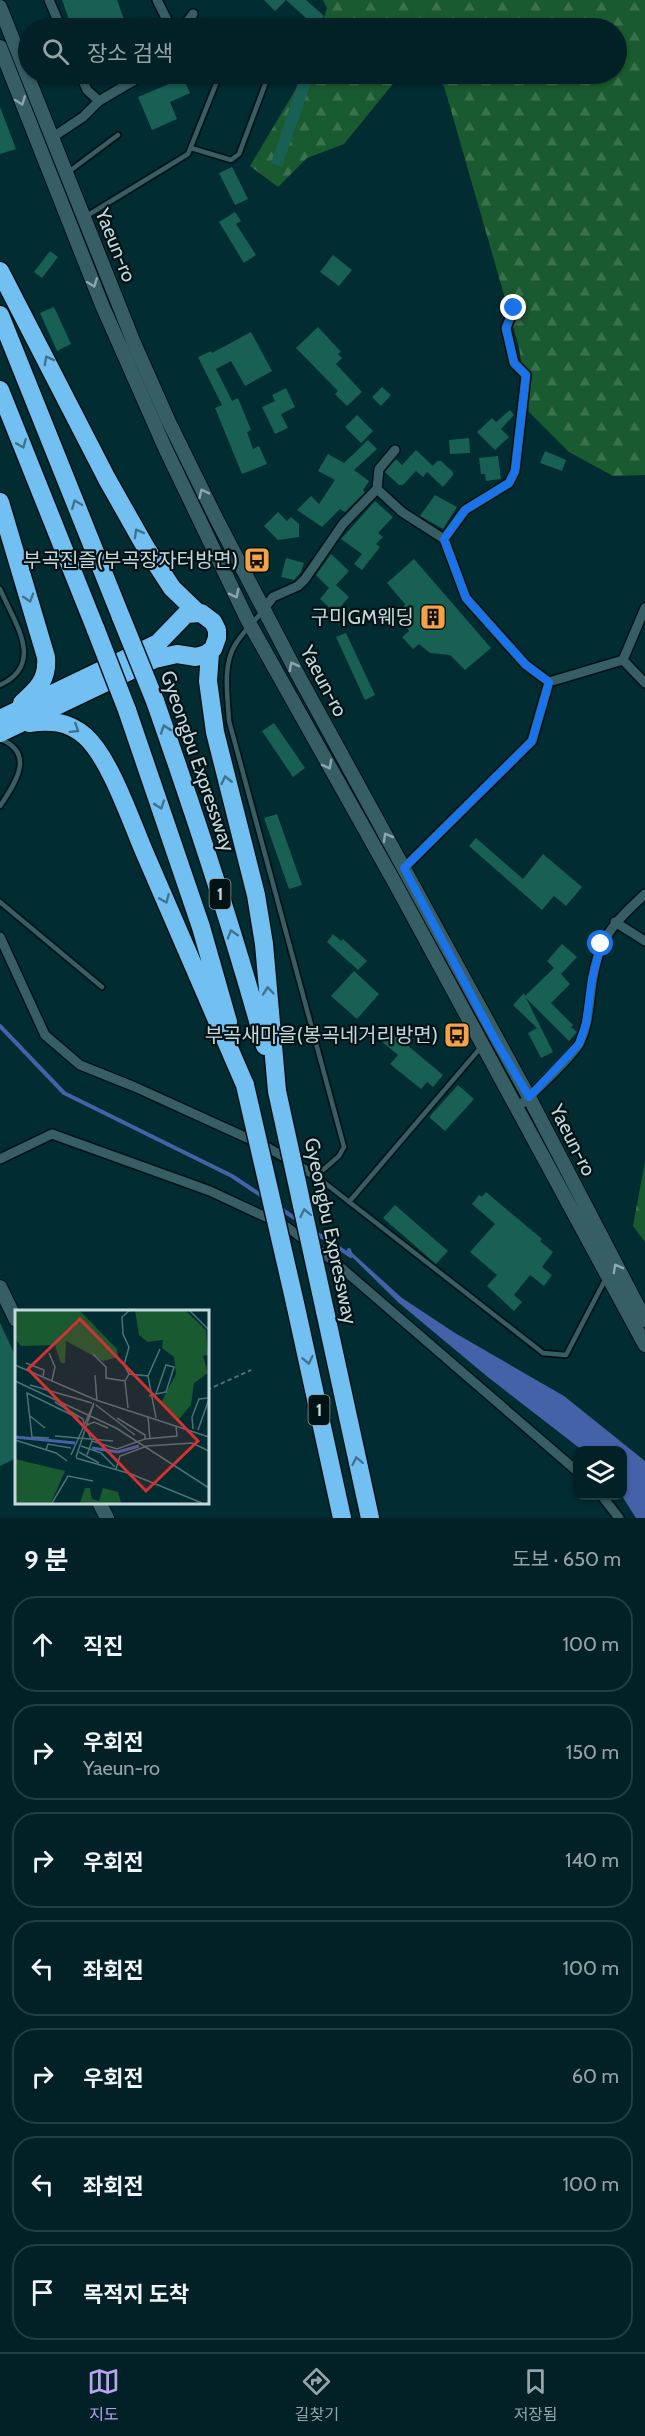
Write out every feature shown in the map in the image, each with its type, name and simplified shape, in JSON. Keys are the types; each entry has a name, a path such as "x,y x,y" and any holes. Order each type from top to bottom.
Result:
{"highway":[{"path":"0,271 107,478 146,548 172,588 198,613 209,617 216,627 216,643 210,652 207,668 215,732 256,895 264,945 277,1091"},
{"name":"Gyeongbu Expressway","path":"0,315 155,701 200,830 245,975 277,1091 370,1518"},
{"name":"1","path":"0,390 128,710 201,927 245,1085 296,1303 342,1518"},
{"path":"0,502 44,648 47,671 45,679 5,724"},
{"path":"5,724 148,648 173,632 183,615 198,613"},
{"path":"5,724 155,659 180,651 198,657 210,652"},
{"path":"5,724 39,721 67,724 86,736 95,747 134,827 245,1085"}],"main road":[{"name":"Yaeun-ro","path":"0,7 18,37"},
{"name":"Yaeun-ro","path":"0,47 102,305 165,448 251,626 390,874 645,1345"},
{"name":"Yaeun-ro","path":"35,84 84,218 134,343 169,422 263,610 492,1034 529,1097 645,1320"},
{"path":"0,1287 15,1318"},
{"path":"100,1503 107,1518"}],"street":[{"path":"49,0 55,18"},
{"path":"157,0 166,18"},
{"path":"190,18 193,14"},
{"path":"84,84 87,90 99,101"},
{"path":"53,137 83,117 99,101 128,84"},
{"path":"444,539 465,510 509,483 515,471 526,375 514,363 506,328 514,308"},
{"path":"263,610 273,597 298,586 319,561 343,525 377,489 379,469 395,450"},
{"path":"377,489 402,512 444,539 466,598 526,665 549,682"},
{"path":"623,660 645,608"},
{"path":"549,682 623,660"},
{"path":"623,660 645,683"},
{"path":"404,868 532,741 549,682"},
{"path":"516,1109 579,1044 586,1024 592,979 601,944 615,922 645,894"},
{"path":"615,922 645,941"},
{"path":"0,937 45,1035 80,1065 135,1087 267,1147 316,1176"},
{"path":"0,1159 52,1134 210,1191 287,1227 337,1264 573,1468"},
{"path":"605,1500 619,1518"}],"lane":[{"path":"84,218 188,154 216,84"},
{"path":"191,148 231,160 239,154 265,84"},
{"path":"67,173 118,135"},
{"path":"0,589 25,650 21,669 11,679 0,684"},
{"path":"263,610 240,638 230,655 227,682 229,721 345,1147 339,1156 316,1176 543,1353 566,1354 607,1275"},
{"path":"0,739 14,749 20,767 15,785 0,806"},
{"path":"0,902 102,987"},
{"path":"349,1202 482,1046"}],"path":[{"path":"208,1390 251,1370"}],"green space":[{"path":"323,0 645,0 645,475 613,476 569,452 529,412 519,347 442,84 627,84 627,18 324,18 327,8"},
{"path":"299,84 393,84 344,144 307,158 278,187 250,166"},
{"path":"645,1161 645,1242 633,1226"}],"water":[{"path":"349,1250 402,1298 455,1333 564,1396 626,1446 577,1446 489,1378 399,1303 351,1256"},
{"path":"627,1447 645,1461 645,1518 636,1518 625,1500 627,1500"}],"building":[{"path":"62,0 117,0 123,18 68,18"},
{"path":"264,0 286,0 275,11"},
{"path":"286,0 306,0 324,16 306,18"},
{"path":"169,84 186,84 190,93 170,102 177,119 152,130 138,97"},
{"path":"298,84 311,84 282,167 271,163"},
{"path":"0,107 16,149 0,154"},
{"path":"232,167 248,199 235,205 219,173"},
{"path":"235,212 241,221 236,224 256,255 244,263 219,222"},
{"path":"50,251 58,257 42,278 34,272"},
{"path":"333,255 352,270 339,286 320,272"},
{"path":"54,307 71,344 57,351 40,313"},
{"path":"318,327 341,352 338,354 342,358 336,364 362,392 347,406 335,394 338,391 296,348"},
{"path":"251,332 272,371 245,386 231,361 216,369 232,401 238,398 251,430 247,432 253,449 259,446 267,464 242,474 215,408 222,405 198,357 211,351 212,353"},
{"path":"382,387 391,395 381,406 372,397"},
{"path":"286,388 295,407 281,414 288,428 275,434 262,407 275,401 272,395"},
{"path":"510,410 514,415 501,429 509,437 495,450 477,432 492,418 496,422"},
{"path":"357,415 373,431 361,443 345,427"},
{"path":"469,438 470,453 450,454 449,440"},
{"path":"368,440 377,449 354,470 369,481 363,490 365,492 345,512 340,509 322,527 297,510 311,496 319,504 335,480 318,471 328,454 344,463"},
{"path":"416,450 433,466 437,461 441,461 453,472 443,487 427,472 423,477 416,471 403,485 399,485 385,472 396,459 402,465"},
{"path":"545,451 566,460 562,471 540,463"},
{"path":"498,456 501,479 486,481 485,474 481,474 479,458"},
{"path":"435,495 457,507 443,529 420,516"},
{"path":"375,501 393,517 378,533 383,537 376,544 380,547 362,570 354,564 362,554 341,539"},
{"path":"278,512 287,521 291,517 299,524 299,537 278,540 264,526"},
{"path":"331,554 349,571 336,585 349,597 335,613 320,599 329,588 316,575"},
{"path":"286,558 304,563 301,572 294,580 281,577"},
{"name":"구미GM웨딩","path":"414,559 491,648 465,670 450,655 430,653 419,644 413,649 402,637 409,631 400,614 405,604 387,583"},
{"path":"346,633 375,695 365,700 336,637"},
{"path":"274,723 305,768 293,777 262,731"},
{"path":"277,814 302,885 289,889 264,818"},
{"path":"476,838 523,879 543,854 582,887 566,906 554,896 542,910 469,846"},
{"path":"333,934 341,941 343,939 367,961 358,970 327,942"},
{"path":"562,944 577,957 561,974 570,984 551,1003 577,1032 569,1041 526,998 553,1052 541,1058 528,1033 537,1028 513,1005 554,968 547,961"},
{"path":"354,971 379,994 357,1019 331,996"},
{"path":"389,1030 443,1075 433,1087 427,1082 421,1089 390,1064 398,1055 380,1040"},
{"path":"458,1085 474,1099 445,1131 429,1117"},
{"path":"486,1192 542,1239 540,1241 553,1252 542,1267 552,1275 544,1286 530,1275 514,1295 522,1302 514,1311 487,1286 497,1275 470,1252 495,1224 472,1204 479,1195 482,1197"},
{"path":"395,1205 448,1251 436,1264 383,1218"},
{"path":"0,1323 15,1355 15,1458 0,1466"}],"waterway":[{"path":"0,1026 64,1093 232,1176 265,1198"},
{"path":"281,1209 299,1221"},
{"path":"313,1231 351,1256 349,1250"}],"place":[{"name":"부곡진즐(부곡장자터방면)","path":"257,560"},
{"name":"구미GM웨딩","path":"433,617"},
{"name":"부곡새마을(봉곡네거리방면)","path":"457,1035"}],"route":[{"path":"514,308 506,328 514,363 526,375 515,471 509,483 465,510 444,539 466,598 526,665 549,682 532,741 404,868 492,1034 529,1097 579,1044 586,1024 592,979 601,944"}]}
